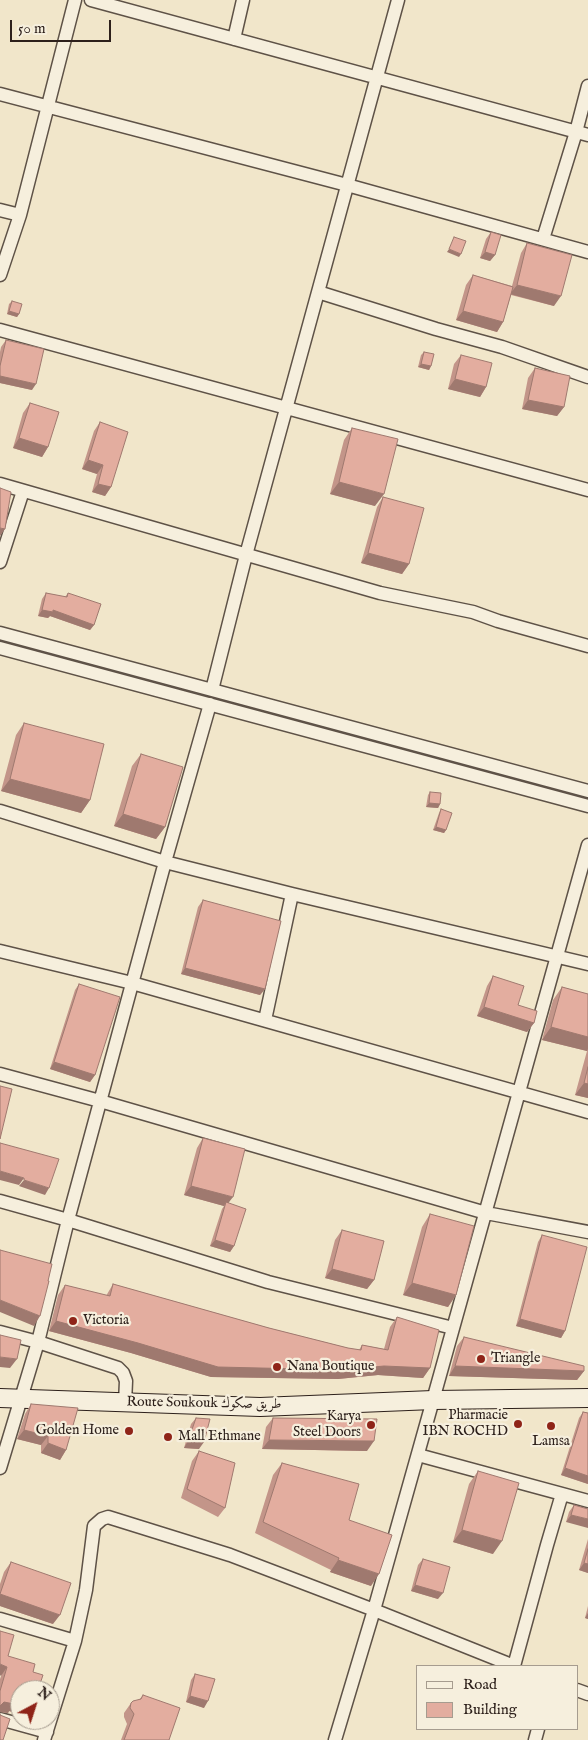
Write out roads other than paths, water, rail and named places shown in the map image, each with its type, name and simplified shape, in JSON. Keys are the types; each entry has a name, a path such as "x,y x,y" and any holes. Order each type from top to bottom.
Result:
{"street":[{"path":"0,275 20,215 75,0"},
{"path":"91,0 582,133"},
{"path":"234,39 243,0"},
{"path":"212,690 246,555 398,0"},
{"path":"543,240 582,133 588,86"},
{"path":"0,94 347,185 588,252"},
{"path":"0,210 20,215"},
{"path":"318,292 436,329 502,347 588,377"},
{"path":"0,330 588,490"},
{"path":"0,484 380,592 473,612 498,622 588,646"},
{"path":"0,562 23,491"},
{"path":"0,633 588,791"},
{"path":"0,648 588,806"},
{"path":"0,1468 38,1342 100,1101 210,704"},
{"path":"0,812 165,862 588,964"},
{"path":"335,1740 434,1400 588,845"},
{"path":"265,1020 292,894"},
{"path":"0,951 132,983 588,1112"},
{"path":"0,1074 100,1101 486,1213 588,1232"},
{"path":"0,1201 268,1282 453,1328"},
{"path":"0,1332 38,1342 118,1368 123,1373 126,1381 125,1403"},
{"name":"Route Soukouk طريق صكوك","path":"0,1398 260,1408 434,1400 588,1398"},
{"path":"418,1456 588,1501"},
{"path":"514,1665 562,1494"},
{"path":"0,1719 45,1736 75,1641 86,1590 94,1526 102,1518 108,1517 230,1555 512,1665"},
{"path":"0,1618 75,1641"}],"place":[{"name":"Victoria","path":"73,1321"},
{"name":"Triangle","path":"481,1359"},
{"name":"Nana Boutique","path":"277,1367"},
{"name":"Pharmacie IBN ROCHD","path":"518,1424"},
{"name":"Karya Steel Doors","path":"371,1425"},
{"name":"Lamsa","path":"551,1426"},
{"name":"Golden Home","path":"129,1431"},
{"name":"Mall Ethmane","path":"168,1437"}]}
